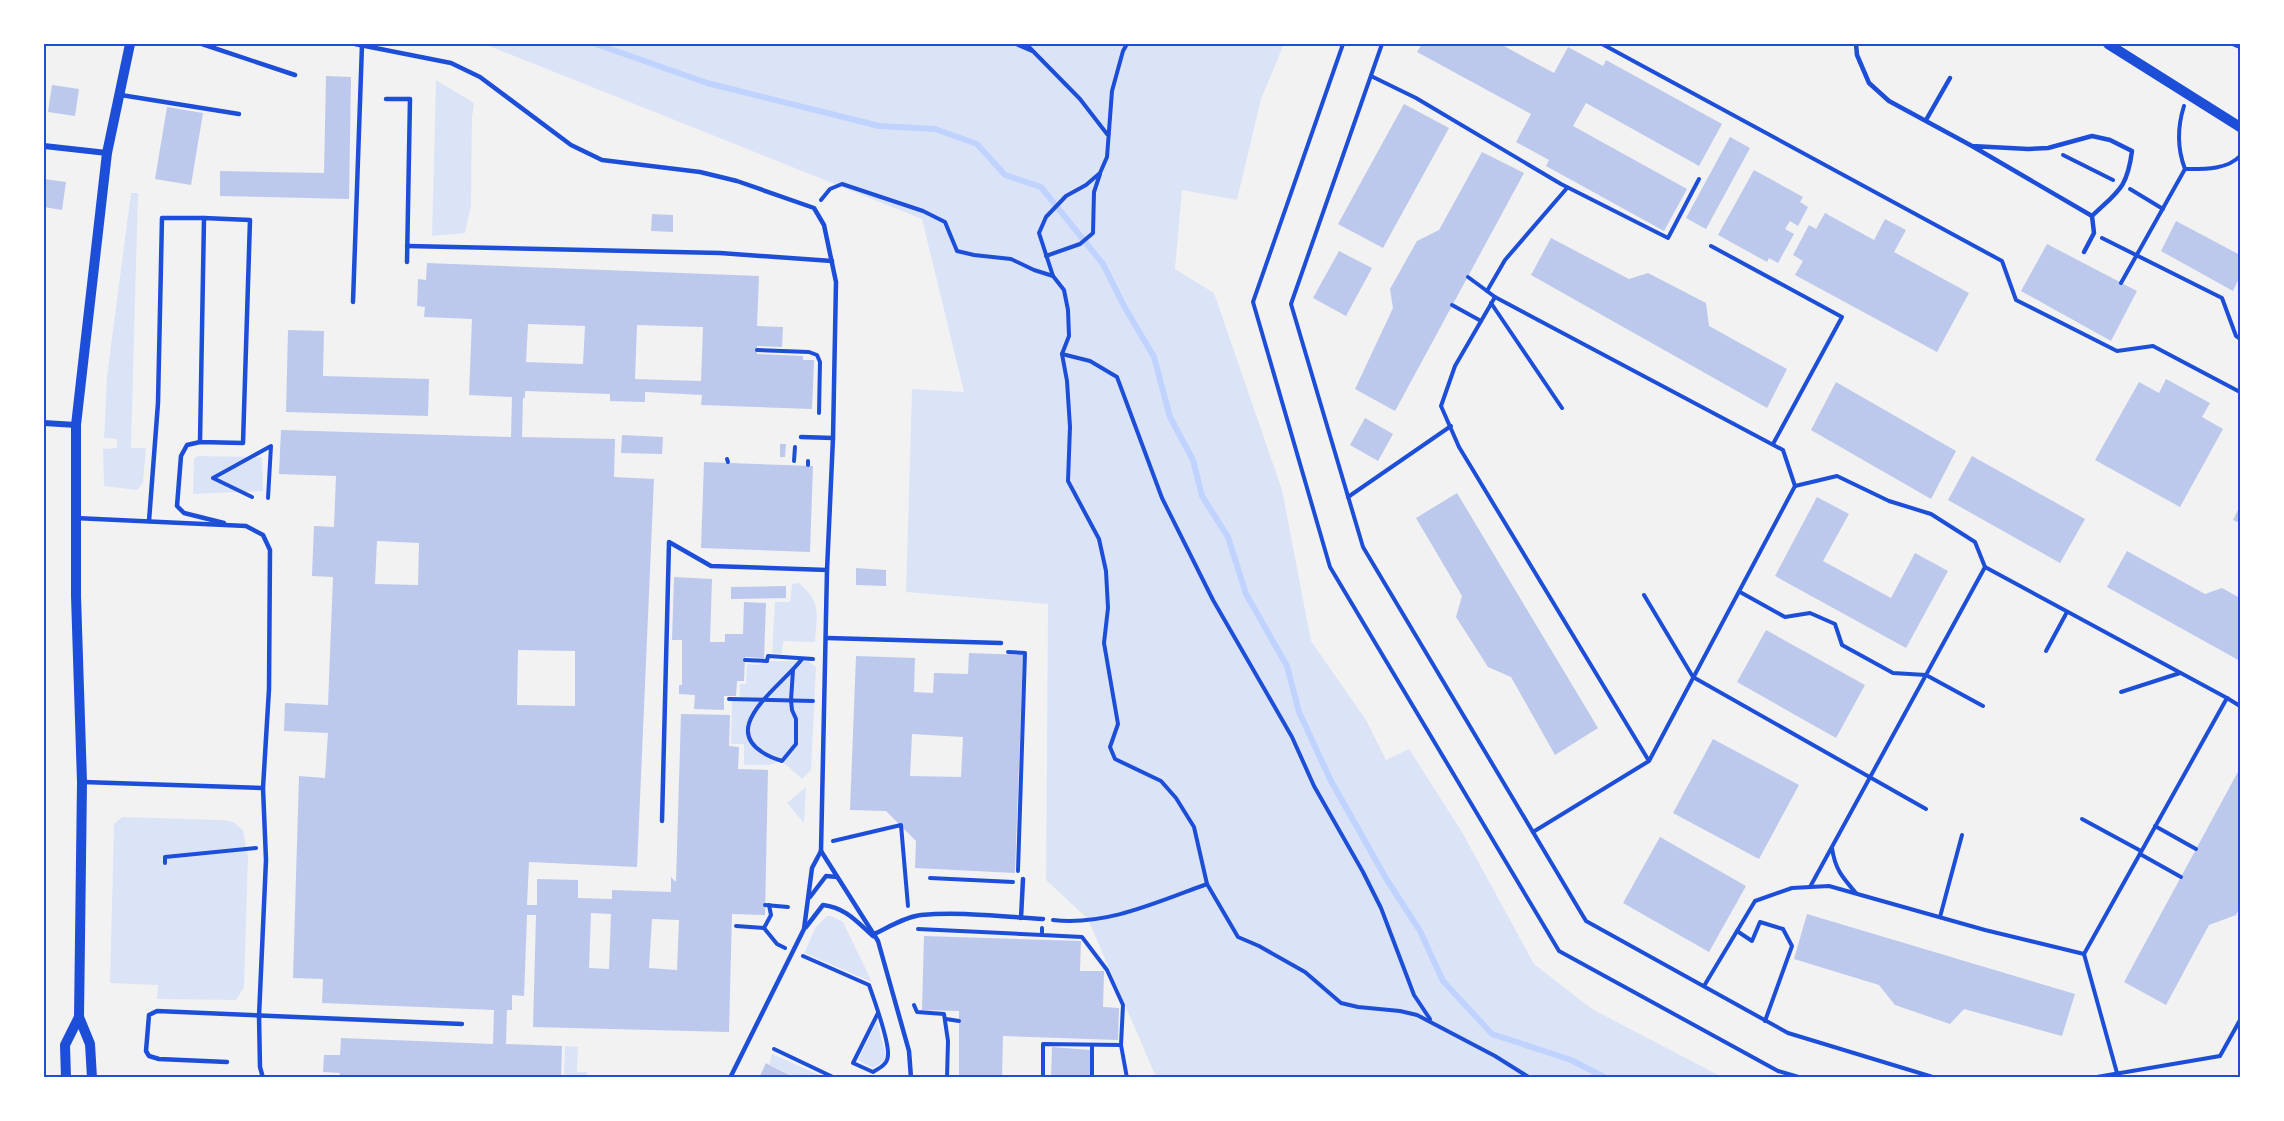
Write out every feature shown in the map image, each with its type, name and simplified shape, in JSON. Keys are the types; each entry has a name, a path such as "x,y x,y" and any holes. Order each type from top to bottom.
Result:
{"street":[{"path":"92,1077 90,1044 79,1017 82,782 75,518 76,426 107,153 130,44"},
{"path":"2108,44 2241,128"},
{"path":"2235,44 2241,46"},
{"path":"44,146 107,153"},
{"path":"44,423 76,426"},
{"path":"66,1077 65,1045 79,1017"}],"lane":[{"path":"202,44 295,75"},
{"path":"355,44 451,63 480,77 571,145 602,160 736,181 814,208 824,225 836,282 833,438 827,570 821,851 812,868 804,929"},
{"path":"1856,44 1857,55 1869,82 1889,101 2092,216"},
{"path":"353,302 362,45"},
{"path":"1926,120 1950,78"},
{"path":"118,94 239,114"},
{"path":"386,99 410,99 407,262"},
{"path":"1972,146 2048,148 2092,136 2110,140 2132,152 2124,185 2092,216"},
{"path":"2084,252 2094,233 2092,216"},
{"path":"150,521 158,403 162,218 250,220 243,443 200,442 183,448 177,506 184,513 226,524"},
{"path":"200,442 204,218"},
{"path":"407,246 720,254 832,261"},
{"path":"801,437 833,438"},
{"path":"75,518 246,526 263,535 270,550 269,689 263,788 266,860 259,1016 260,1067 263,1077"},
{"path":"662,821 669,542 711,566 827,570"},
{"path":"827,638 1001,643"},
{"path":"82,782 263,788"},
{"path":"821,851 878,941 909,1051 911,1077"},
{"path":"808,899 826,876 837,877"},
{"path":"1021,918 1023,879"},
{"path":"730,1077 804,929 823,905 838,907 878,941"},
{"path":"874,934 920,915 985,915 1043,919"},
{"path":"227,1062 159,1059 149,1056 147,1051 149,1015 156,1011 462,1024"}],"path":[{"path":"933,44 950,44"},
{"path":"1016,44 1038,54"},
{"path":"1026,44 1080,99 1108,134"},
{"path":"1046,256 1080,243 1092,233 1094,192 1107,157 1112,91 1123,51 1128,44"},
{"path":"1343,44 1253,302 1329,567 1560,951 1778,1071 1802,1077"},
{"path":"1382,44 1291,303 1364,548 1586,921 1788,1033 1936,1077"},
{"path":"1602,44 2002,261 2016,300 2118,351 2153,346 2241,392"},
{"path":"1371,76 1416,98 1567,188 1668,238 1700,179"},
{"path":"2121,283 2185,170 2179,152 2179,122 2188,94"},
{"path":"2048,148 2124,185 2163,209"},
{"path":"2185,170 2209,169 2234,162 2241,156"},
{"path":"1100,173 1086,185 1066,196 1046,217 1039,233 1053,276 1064,290 1068,310 1069,336 1062,354 1067,381 1070,427 1068,481 1099,539 1106,571 1108,608 1104,643 1118,724 1110,747 1115,759 1161,781 1176,798 1194,827 1207,884 1238,937 1305,972 1341,1003 1400,1011 1432,1021 1530,1077"},
{"path":"814,208 830,189 842,184 923,211 945,222 957,251 1011,259 1053,276"},
{"path":"1487,291 1505,260 1567,188"},
{"path":"2094,233 2222,298 2236,336 2241,339"},
{"path":"1711,246 1842,317 1773,444"},
{"path":"1468,277 1495,297 1784,450 1796,486 1649,761 1533,832"},
{"path":"1495,297 1455,366 1441,406 1460,447 1649,761"},
{"path":"1491,303 1562,408"},
{"path":"1452,305 1481,321"},
{"path":"757,350 809,352 817,355 820,363 819,413"},
{"path":"1062,354 1089,361 1116,377 1162,498 1213,600 1292,737 1314,786 1363,872 1381,908 1414,995 1432,1021"},
{"path":"1348,497 1450,426"},
{"path":"794,461 795,443"},
{"path":"252,497 213,478 271,446 268,498"},
{"path":"1796,486 1837,476 1889,501 1931,514 1975,542 1985,567 2241,706"},
{"path":"1810,887 1985,567"},
{"path":"1740,592 1785,617 1810,613 1835,624 1842,645 1893,673 1926,675 1983,706"},
{"path":"1644,595 1693,677 1926,809"},
{"path":"2046,651 2067,612"},
{"path":"930,878 1018,882 1025,653 1002,652"},
{"path":"745,660 767,661 768,656 813,659"},
{"path":"794,670 791,700 796,719 796,744 782,761 769,757 760,750 751,742 747,732 750,720 762,700 794,670 802,659"},
{"path":"2121,692 2181,673"},
{"path":"2117,1073 2084,954 2227,698"},
{"path":"729,699 813,701"},
{"path":"2082,819 2181,877"},
{"path":"830,842 901,825 909,909"},
{"path":"2155,826 2196,849"},
{"path":"1940,917 1962,835"},
{"path":"165,863 165,856 265,847"},
{"path":"1832,847 1834,864 1857,894"},
{"path":"1042,935 1043,919 1075,923 1130,913 1207,884"},
{"path":"1704,987 1755,901 1792,888 1829,886 2084,954"},
{"path":"764,928 771,915 767,905 788,907"},
{"path":"1737,931 1752,940 1760,922 1783,929 1792,946 1765,1021"},
{"path":"735,926 764,928 777,944 869,985 878,1013 888,1054 884,1065 873,1072 853,1064 878,1013"},
{"path":"914,929 1082,937 1107,970 1123,1005 1121,1046 1127,1077"},
{"path":"914,1005 917,1012 944,1014 948,1041 947,1077"},
{"path":"946,1019 959,1021"},
{"path":"2091,1077 2220,1056 2241,1020"},
{"path":"1043,1077 1043,1044 1121,1046"},
{"path":"1092,1045 1092,1077"},
{"path":"774,1049 835,1077"}],"shaded area":[{"path":"484,44 1284,44 1261,99 1237,200 1182,190 1175,269 1214,293 1282,490 1311,641 1366,720 1386,760 1409,749 1462,832 1534,964 1592,1009 1722,1077 1156,1077 1088,919 1046,880 1048,604 906,592 912,389 964,392 922,219"},
{"path":"436,80 474,103 471,205 465,233 432,236"},
{"path":"131,193 138,193 131,448 146,448 143,482 137,490 104,486 103,449 117,448 117,439 104,438 107,376"},
{"path":"198,456 262,457 263,491 193,494 194,458"},
{"path":"799,583 815,603 817,617 815,642 783,641 782,654 772,653 775,602 790,602 792,584"},
{"path":"763,661 808,661 816,667 811,770 802,779 782,761 769,765 744,765 744,744 731,744 732,701 740,701 740,684 746,684 747,664 760,665"},
{"path":"806,787 804,823 787,803"},
{"path":"122,817 223,820 233,822 243,830 248,857 244,987 236,1000 157,999 158,985 110,983 114,824"},
{"path":"827,916 843,922 872,982 804,953 816,927"},
{"path":"877,1021 886,1056 883,1062 873,1068 858,1060"},
{"path":"565,1046 578,1047 577,1072 587,1072 587,1077 564,1077"},
{"path":"772,1054 824,1077 796,1077 769,1065"}],"building":[{"path":"1422,44 1500,44 1554,73 1568,47 1603,66 1606,60 1722,124 1699,166 1586,103 1573,126 1687,189 1664,231 1546,166 1549,160 1516,142 1531,114 1417,52"},
{"path":"326,76 351,77 349,199 220,196 220,171 324,173"},
{"path":"52,85 79,89 75,116 48,112"},
{"path":"1404,104 1449,128 1383,248 1338,224"},
{"path":"167,107 203,113 191,185 155,179"},
{"path":"1730,137 1750,148 1706,229 1686,218"},
{"path":"1482,152 1524,173 1395,411 1355,389 1393,308 1390,289 1417,241 1439,230"},
{"path":"1754,170 1803,197 1800,202 1808,207 1798,226 1790,221 1785,229 1794,234 1778,263 1769,258 1767,262 1718,235"},
{"path":"44,179 66,182 62,210 44,207"},
{"path":"1825,213 1874,240 1885,219 1906,230 1894,252 1969,293 1937,352 1795,275 1803,261 1793,255 1809,225 1816,229"},
{"path":"652,214 673,215 673,232 651,231"},
{"path":"2176,221 2240,255 2240,276 2233,291 2161,251"},
{"path":"1551,238 1629,279 1648,273 1706,303 1709,326 1787,369 1767,408 1531,275"},
{"path":"2047,244 2137,291 2111,341 2021,291"},
{"path":"1339,251 1372,268 1346,316 1313,298"},
{"path":"427,263 759,276 757,326 783,327 782,347 757,346 757,354 803,356 803,360 814,360 812,409 701,405 702,395 645,392 645,402 610,401 610,394 525,391 525,398 523,398 522,437 615,439 614,477 654,479 637,867 529,862 527,905 537,905 537,879 578,880 578,898 612,899 612,890 671,892 671,877 676,882 681,714 730,715 729,746 739,747 738,769 768,770 765,915 732,914 729,1032 533,1027 536,915 527,915 524,996 512,995 512,1010 507,1010 506,1044 562,1046 561,1078 339,1078 340,1073 323,1072 324,1055 340,1055 341,1038 493,1044 494,1010 322,1003 323,979 293,978 299,776 325,778 328,733 284,731 285,703 328,705 333,577 312,576 314,526 334,527 336,476 279,474 281,430 511,437 512,397 469,395 472,319 424,317 425,307 417,306 418,279 426,280","holes":["528,324 585,326 583,364 526,362","637,325 703,327 701,381 635,379","377,541 419,543 418,585 375,584","518,650 575,651 575,706 517,705","591,913 611,914 609,969 589,968","652,919 679,920 677,970 649,968"]},
{"path":"288,330 324,331 323,376 429,379 428,416 286,412"},
{"path":"2166,379 2210,403 2202,417 2223,429 2180,507 2095,460 2139,382 2159,393"},
{"path":"1836,382 1956,451 1931,499 1811,430"},
{"path":"1365,418 1393,434 1378,461 1350,445"},
{"path":"622,435 663,437 662,454 621,453"},
{"path":"780,444 786,444 785,457 780,457"},
{"path":"1972,456 2085,519 2060,563 1948,500"},
{"path":"704,462 813,466 810,552 701,548"},
{"path":"1457,493 1598,728 1555,755 1511,677 1488,667 1456,617 1462,596 1416,518"},
{"path":"1817,497 1849,514 1823,561 1891,598 1915,553 1948,571 1906,648 1775,576"},
{"path":"2240,506 2240,523 2233,520"},
{"path":"2127,551 2205,594 2222,588 2240,598 2240,661 2107,587"},
{"path":"856,568 886,570 886,586 856,585"},
{"path":"674,577 712,579 710,642 725,642 725,634 743,634 744,602 766,603 764,658 745,657 744,681 737,681 736,696 724,696 724,710 694,709 695,695 679,694 679,685 682,685 682,640 672,640"},
{"path":"786,586 786,598 731,599 731,587"},
{"path":"1766,630 1865,685 1836,738 1737,682"},
{"path":"969,653 1023,655 1015,873 915,868 916,841 886,811 850,810 856,656 915,658 914,692 933,693 934,673 968,674","holes":["912,734 963,737 961,777 910,776"]},
{"path":"1713,739 1799,785 1759,859 1673,813"},
{"path":"2240,768 2240,906 2236,915 2209,925 2166,1005 2124,982"},
{"path":"1660,837 1746,886 1709,952 1623,903"},
{"path":"1807,914 2075,994 2062,1036 1964,1009 1950,1024 1895,1005 1879,985 1794,959"},
{"path":"924,936 1081,941 1080,971 1104,971 1103,1007 1119,1008 1118,1040 1003,1036 1002,1078 959,1078 959,1011 922,1010"},
{"path":"1052,1047 1091,1050 1090,1078 1051,1078"},
{"path":"766,1063 769,1065 796,1078 759,1078"}],"waterway":[{"path":"596,44 707,83 879,126 935,129 977,144 1005,175 1041,187 1103,264 1154,357 1170,417 1193,460 1202,496 1228,537 1246,594 1287,666 1299,712 1331,781 1387,880 1420,931 1443,981 1492,1034 1571,1060 1606,1078"}]}
